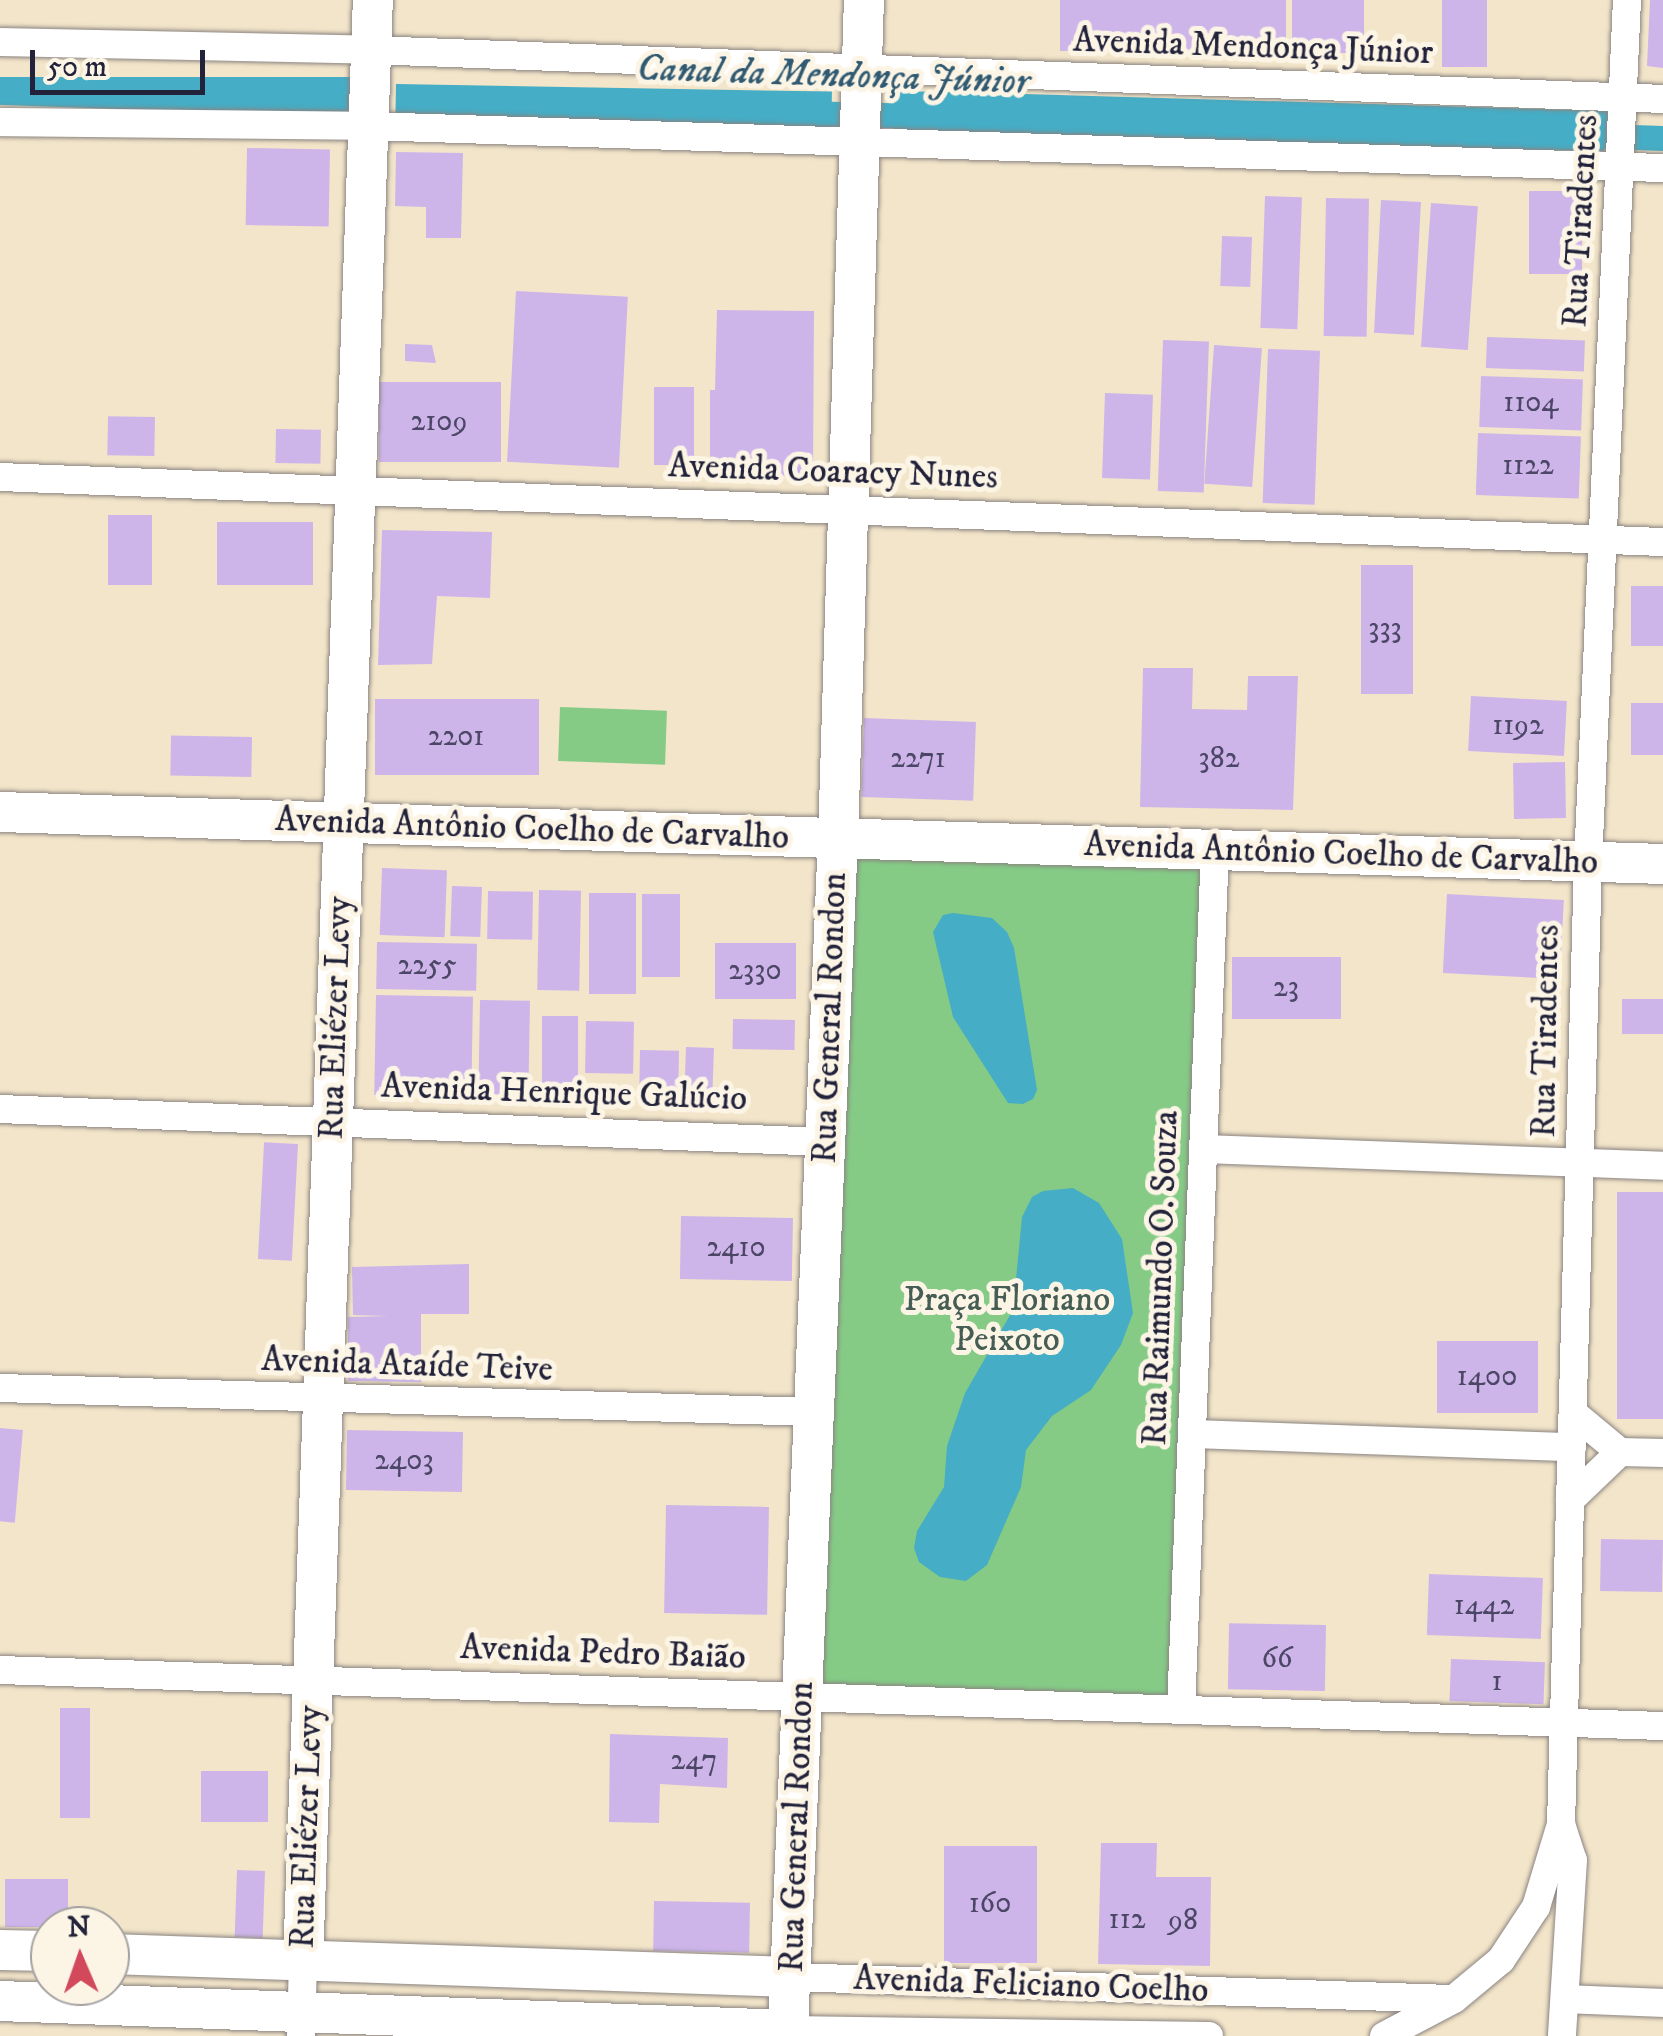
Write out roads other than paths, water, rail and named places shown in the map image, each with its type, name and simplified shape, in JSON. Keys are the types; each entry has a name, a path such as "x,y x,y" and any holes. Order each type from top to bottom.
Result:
{"street":[{"name":"Rua Eliézer Levy","path":"301,2024 373,0"},
{"name":"Rua General Rondon","path":"788,2033 838,839 864,0"},
{"name":"Rua Tiradentes","path":"1454,1999 1500,1960 1536,1907 1560,1824 1588,862 1627,0"},
{"name":"Avenida Mendonça Júnior","path":"0,42 370,92 859,137 1622,159 1663,168"},
{"name":"Avenida Mendonça Júnior","path":"0,122 370,92 861,79 1624,104 1663,100"},
{"name":"Avenida Coaracy Nunes","path":"0,478 1663,542"},
{"name":"Avenida Antônio Coelho de Carvalho","path":"0,812 1663,864"},
{"name":"Rua Raimundo O. Souza","path":"1181,1710 1215,850"},
{"name":"Avenida Henrique Galúcio","path":"0,1109 826,1142"},
{"path":"1204,1149 1663,1166"},
{"name":"Avenida Ataíde Teive","path":"0,1388 322,1401 813,1412"},
{"path":"1573,1412 1620,1452 1663,1454"},
{"path":"1192,1434 1572,1447"},
{"path":"1570,1500 1620,1452"},
{"name":"Avenida Pedro Baião","path":"0,1670 1663,1726"},
{"name":"Rua Tiradentes","path":"1560,1824 1573,1860 1562,2036"},
{"path":"0,1950 30,1951"},
{"name":"Avenida Feliciano Coelho","path":"130,1955 1454,1999"},
{"path":"540,1967 541,2021"},
{"path":"1050,2034 1051,1986"},
{"name":"Avenida Feliciano Coelho","path":"0,2001 30,1999"},
{"path":"1384,2036 1454,1999"},
{"path":"1565,2000 1663,2003"},
{"name":"Avenida Feliciano Coelho","path":"130,2001 301,2024 541,2021 788,2033 1210,2036"}],"water":[{"path":"0,77 352,77 351,117 0,105"},
{"path":"396,84 832,92 831,129 395,121"},
{"path":"894,91 1609,111 1604,151 893,139"},
{"path":"943,915 992,918 1007,932 1014,948 1037,1090 1033,1099 1023,1104 1008,1103 953,1017 933,932"},
{"path":"1073,1188 1099,1203 1122,1239 1133,1313 1121,1345 1091,1390 1052,1416 1026,1450 1021,1487 987,1565 966,1581 940,1577 919,1562 914,1548 917,1531 944,1487 947,1446 965,1393 1013,1310 1022,1217 1032,1197 1043,1191"}],"waterway":[{"name":"Canal da Mendonça Júnior","path":"800,113 925,116"},
{"name":"Canal da Mendonça Júnior","path":"1604,136 1663,138"}],"park label":[{"name":"Praça Floriano Peixoto","path":"1007,1320"}]}
